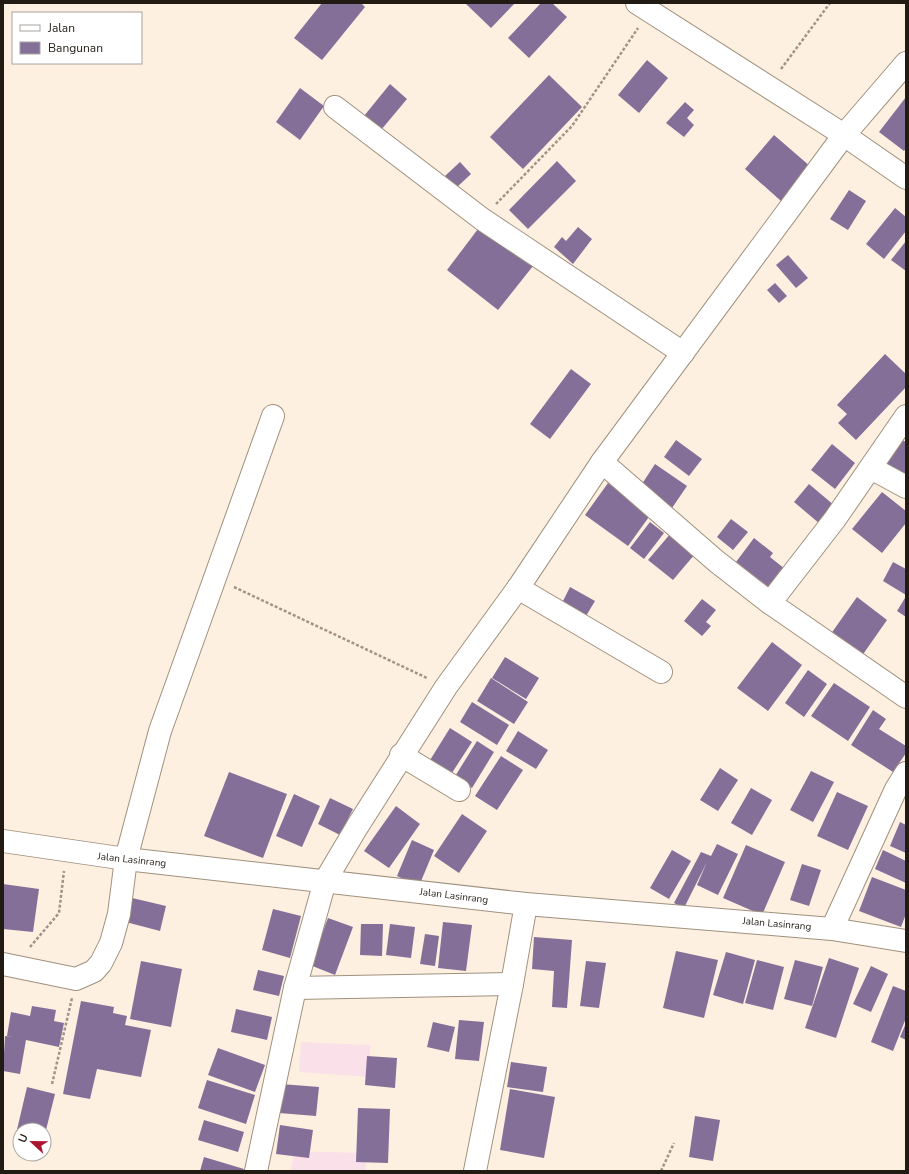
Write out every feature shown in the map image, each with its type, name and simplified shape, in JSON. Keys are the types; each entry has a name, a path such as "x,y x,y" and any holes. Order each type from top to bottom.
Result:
{"street":[{"path":"643,7 844,135 906,178"},
{"path":"256,1171 296,988 325,881 401,756 446,687 518,588 602,462 844,135 906,63"},
{"path":"335,107 482,218 683,353"},
{"path":"3,964 76,979 94,970 101,963 111,943 118,914 126,858 160,731 273,416"},
{"path":"770,603 835,519 906,416"},
{"path":"602,462 716,561 770,603 906,697"},
{"path":"871,468 906,487"},
{"path":"518,588 661,672"},
{"path":"401,756 459,790"},
{"path":"832,928 896,789 906,773"},
{"name":"Jalan Lasinrang","path":"3,841 66,851 325,881 356,883 526,904 832,928 906,941"},
{"path":"475,1171 512,984 526,904"},
{"path":"296,988 512,984"}],"path":[{"path":"768,88 830,3"},
{"path":"482,218 572,126 643,7"},
{"path":"216,578 446,687"},
{"path":"26,952 59,913 66,851"},
{"path":"52,1084 76,979"},
{"path":"661,1171 674,1143"}],"shaded area":[{"path":"301,1042 371,1045 368,1077 299,1072"},
{"path":"294,1151 367,1153 365,1171 291,1171"}],"building":[{"path":"322,3 361,3 365,7 322,60 294,38"},
{"path":"465,3 515,3 491,28"},
{"path":"541,3 552,3 567,17 529,58 508,38"},
{"path":"647,60 668,78 639,113 618,95"},
{"path":"549,75 582,107 523,169 490,137"},
{"path":"390,84 407,99 381,130 364,116"},
{"path":"300,88 324,106 300,140 276,122"},
{"path":"906,97 906,148 904,151 879,132"},
{"path":"685,102 694,110 687,118 694,125 684,137 666,123"},
{"path":"774,135 811,167 781,201 745,169"},
{"path":"557,161 576,181 528,229 509,210"},
{"path":"460,162 471,174 456,188 445,176"},
{"path":"849,190 866,201 848,230 830,219"},
{"path":"895,208 906,217 906,231 884,259 866,244"},
{"path":"481,225 533,266 498,310 447,270"},
{"path":"578,227 592,239 573,264 554,247 562,237 566,241"},
{"path":"906,241 906,271 891,260"},
{"path":"788,255 808,278 796,288 776,265"},
{"path":"775,283 787,296 779,303 767,290"},
{"path":"885,354 906,374 906,387 856,440 838,423 847,414 837,405"},
{"path":"571,369 591,384 550,439 530,424"},
{"path":"898,438 906,442 906,479 883,466"},
{"path":"676,440 702,459 689,476 664,457"},
{"path":"832,444 855,463 835,489 811,470"},
{"path":"655,464 687,486 672,508 640,487"},
{"path":"608,483 651,514 628,546 585,515"},
{"path":"809,484 835,506 820,524 794,502"},
{"path":"882,492 906,511 906,523 882,553 852,529"},
{"path":"731,519 748,532 733,550 717,537"},
{"path":"650,522 664,533 644,559 630,548"},
{"path":"671,533 695,554 673,580 648,560"},
{"path":"754,538 773,553 770,557 785,569 770,588 736,562"},
{"path":"893,562 906,569 906,595 883,581"},
{"path":"570,587 595,601 586,616 562,603"},
{"path":"857,597 887,620 859,660 828,638"},
{"path":"905,598 906,599 906,617 897,611"},
{"path":"702,599 716,610 706,622 711,626 702,636 684,621"},
{"path":"772,642 802,665 768,711 737,688"},
{"path":"505,657 539,678 526,699 492,678"},
{"path":"808,670 827,684 804,717 785,703"},
{"path":"491,678 528,702 514,724 477,701"},
{"path":"834,683 870,707 848,741 811,716"},
{"path":"472,702 509,725 497,745 460,722"},
{"path":"873,710 886,719 879,729 906,746 906,753 893,772 851,745"},
{"path":"450,728 472,742 448,779 427,765"},
{"path":"518,731 548,750 536,769 506,751"},
{"path":"477,741 494,752 472,788 454,778"},
{"path":"501,756 523,770 497,810 475,796"},
{"path":"720,768 738,780 718,811 700,800"},
{"path":"811,771 834,782 813,822 790,810"},
{"path":"229,772 287,794 263,858 204,836"},
{"path":"751,788 772,800 752,835 731,823"},
{"path":"837,792 868,806 848,850 817,836"},
{"path":"294,794 320,806 302,847 276,836"},
{"path":"330,798 353,809 340,835 318,824"},
{"path":"396,806 420,824 389,868 364,851"},
{"path":"462,814 487,831 459,873 434,856"},
{"path":"900,822 906,825 906,853 890,846"},
{"path":"412,840 434,850 419,886 397,876"},
{"path":"717,844 738,854 718,895 697,885 707,862 684,908 674,903 701,852 711,856"},
{"path":"746,845 785,862 762,915 723,898"},
{"path":"672,850 691,861 669,899 650,888"},
{"path":"883,850 906,861 906,883 875,869"},
{"path":"802,864 821,870 809,906 790,900"},
{"path":"872,877 906,890 906,914 901,927 859,911"},
{"path":"3,884 39,889 33,932 3,929"},
{"path":"128,897 166,906 160,931 122,921"},
{"path":"273,909 301,916 290,958 262,950"},
{"path":"328,918 353,927 335,975 310,965"},
{"path":"443,922 472,925 466,971 438,968"},
{"path":"361,924 383,924 382,956 360,955"},
{"path":"390,924 415,927 411,958 386,955"},
{"path":"425,934 439,936 435,966 420,964"},
{"path":"534,937 572,940 567,1008 552,1007 554,971 532,969"},
{"path":"676,951 718,960 704,1018 663,1008"},
{"path":"726,952 755,960 743,1004 713,995"},
{"path":"829,958 859,968 836,1038 805,1028"},
{"path":"757,960 784,967 773,1010 745,1003"},
{"path":"795,960 823,967 812,1006 784,999"},
{"path":"141,961 182,969 171,1027 130,1019"},
{"path":"586,961 606,963 599,1008 580,1006"},
{"path":"871,966 888,974 871,1012 853,1004"},
{"path":"258,970 284,976 279,996 253,990"},
{"path":"893,986 906,991 906,1018 893,1051 871,1042"},
{"path":"81,1001 114,1007 113,1013 127,1016 125,1025 151,1030 141,1077 97,1069 90,1099 63,1094"},
{"path":"32,1006 56,1010 54,1021 64,1023 59,1047 26,1040 20,1074 3,1071 5,1036 14,1037 7,1036 11,1012 30,1016"},
{"path":"236,1009 272,1017 267,1040 231,1032"},
{"path":"459,1020 484,1022 479,1061 455,1059"},
{"path":"433,1022 455,1027 449,1052 427,1047"},
{"path":"906,1023 906,1040 900,1037"},
{"path":"218,1048 265,1065 255,1092 208,1075"},
{"path":"367,1056 397,1058 395,1088 365,1085"},
{"path":"511,1062 547,1067 543,1092 507,1087"},
{"path":"207,1080 255,1095 246,1124 198,1108"},
{"path":"281,1084 319,1087 316,1116 279,1113"},
{"path":"27,1087 55,1094 48,1122 19,1122"},
{"path":"510,1089 555,1097 544,1158 500,1150"},
{"path":"358,1108 390,1109 388,1163 356,1162"},
{"path":"695,1116 720,1120 713,1161 689,1157"},
{"path":"204,1120 244,1132 238,1152 198,1140"},
{"path":"280,1125 313,1130 309,1158 276,1154"},
{"path":"204,1157 244,1169 243,1171 200,1171"}]}
